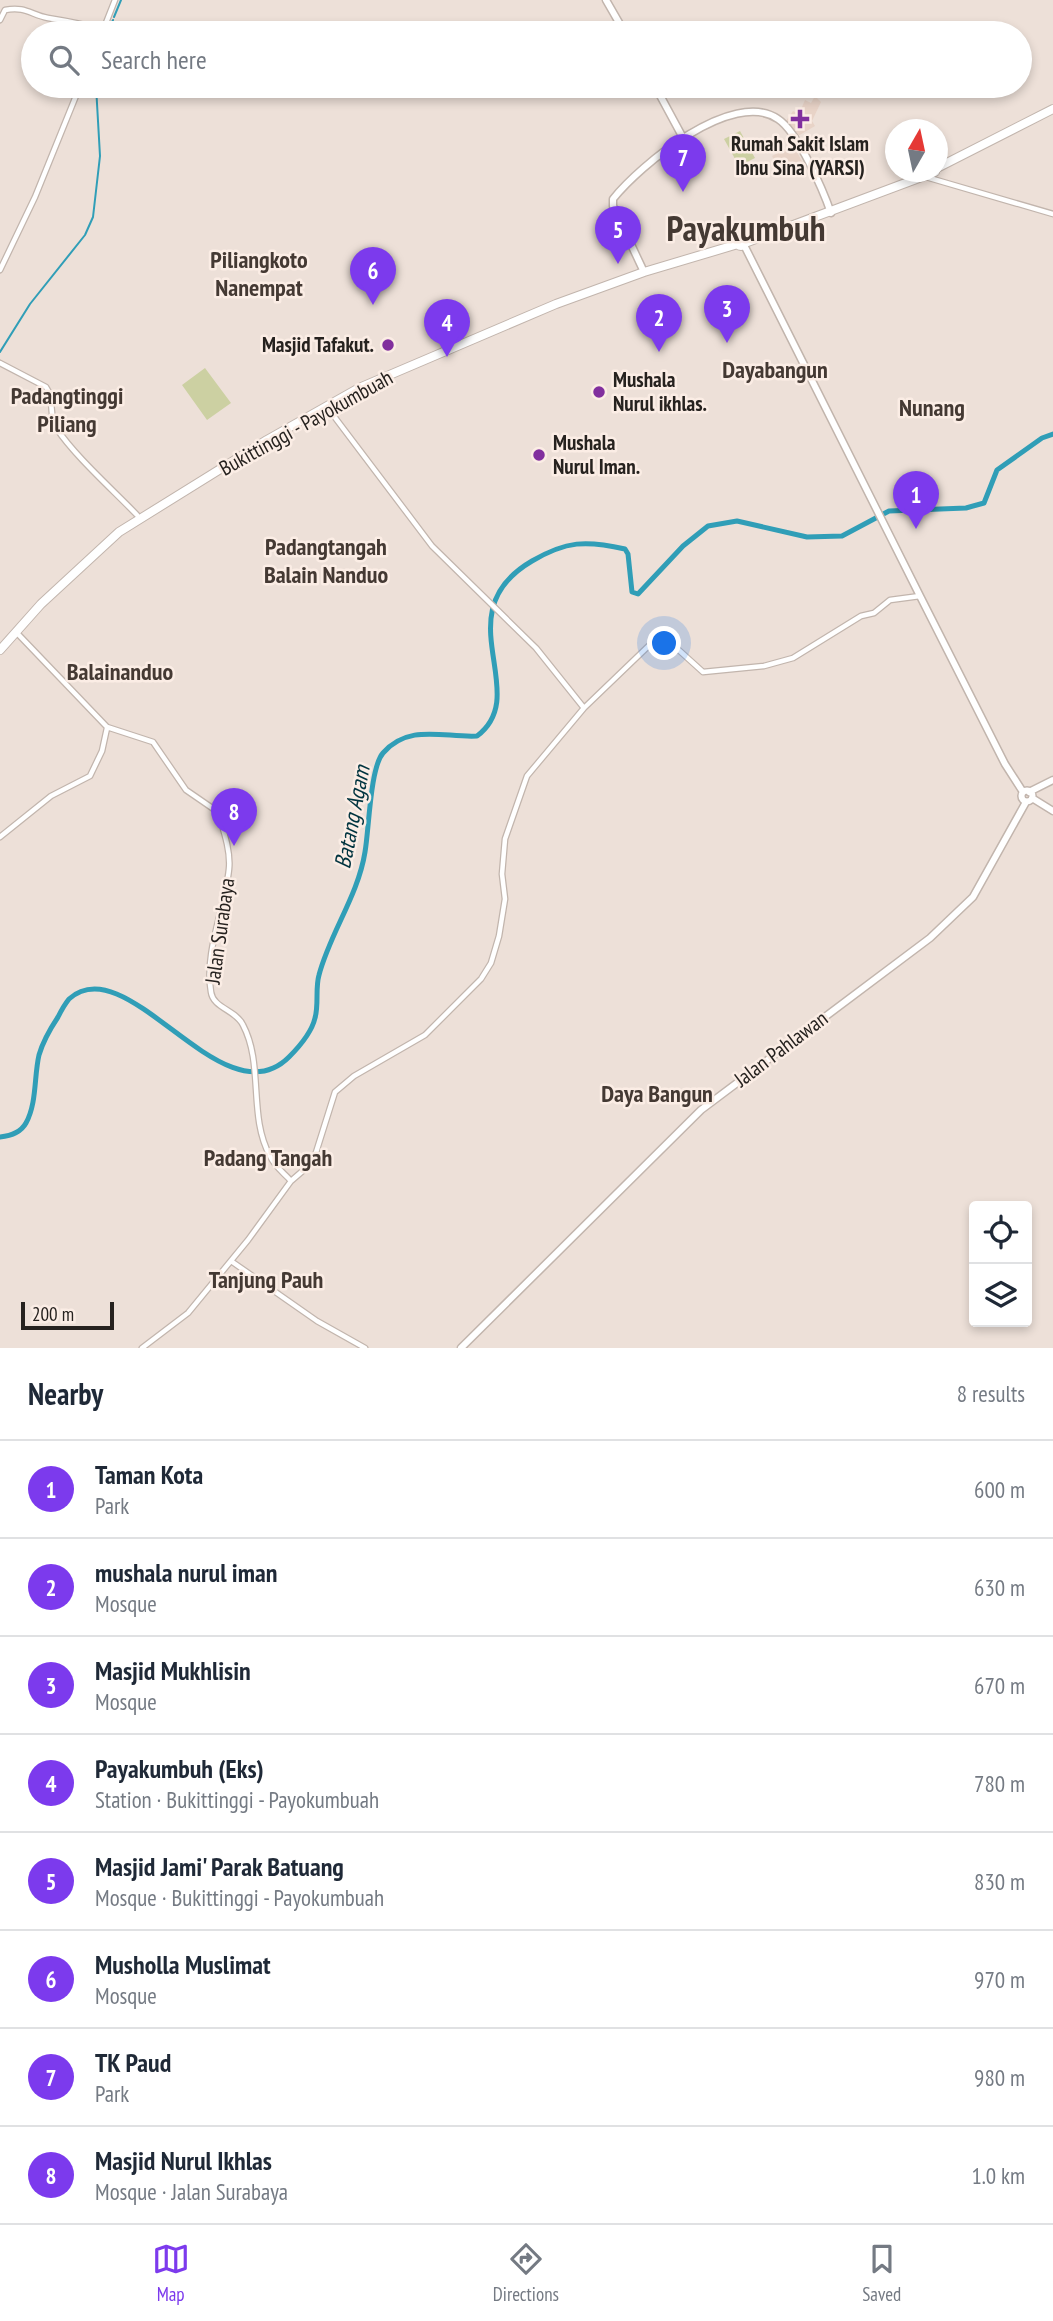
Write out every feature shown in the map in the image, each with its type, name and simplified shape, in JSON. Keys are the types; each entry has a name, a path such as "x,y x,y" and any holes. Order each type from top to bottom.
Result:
{"highway":[{"name":"Bukittinggi - Payokumbuah","path":"948,164 1053,111"},
{"name":"Bukittinggi - Payokumbuah","path":"0,644 107,536 137,515 357,385 643,271 741,242 905,182"},
{"name":"Bukittinggi - Payokumbuah","path":"0,650 78,565 119,532 238,456 359,388 472,338"}],"main road":[{"path":"606,0 618,21"},
{"path":"661,98 682,136"},
{"path":"643,271 613,206 613,199 682,136 745,114 777,118 795,140 830,211"},
{"path":"741,242 1005,764 1028,796 1053,811"},
{"path":"1028,796 1053,780"},
{"name":"Jalan Pahlawan","path":"461,1348 701,1110 930,938 957,914 982,885 1028,796"}],"street":[{"path":"106,21 115,0"},
{"path":"0,20 6,10 34,11 44,17 73,21"},
{"path":"0,270 35,197 75,98"},
{"path":"948,181 1053,214"},
{"path":"0,363 35,379 50,392 50,408 57,429 137,515"},
{"path":"327,407 432,545 536,648 584,708"},
{"path":"142,1348 188,1312 231,1261 291,1181 317,1156 335,1093 354,1076 425,1035 481,979 493,958 503,921 502,857 510,820 527,776 584,708 661,634 703,672 764,666 799,656 890,600 920,596"},
{"name":"Jalan Surabaya","path":"16,632 109,729 153,742 186,790 218,811 229,867 213,951 211,993 216,1003 234,1013 244,1025 253,1059 266,1147 275,1164 291,1181"},
{"path":"0,837 51,796 90,776 109,729"},
{"path":"231,1261 317,1321 365,1348"}],"shaded area":[{"path":"814,98 821,102 812,121 815,126 798,136 786,121 793,111 799,114 805,100 811,103"},
{"path":"793,145 803,163 780,172 772,156"}],"green space":[{"path":"740,131 755,158 739,166 724,139"},
{"path":"205,368 231,403 207,420 182,385"}],"waterway":[{"path":"114,17 121,0"},
{"path":"0,352 30,304 85,235 93,217 100,156 97,98"},
{"name":"Batang Agam","path":"0,1137 21,1129 30,1115 41,1050 65,1005 69,999 93,989 119,995 147,1011 206,1054 235,1068 263,1071 293,1053 305,1039 313,1023 319,975 361,868 375,772 379,761 383,753 404,738 428,734 477,736 492,718 497,698 491,628 494,604 506,582 532,561 555,549 577,544 599,544 625,549 628,554 632,592 638,594 683,546 708,526 737,521 807,537 842,536 889,511 966,508 984,503 997,470 1042,438 1053,434"}],"place":[{"name":"Rumah Sakit Islam Ibnu Sina (YARSI)","path":"800,119"},
{"name":"TK Paud","path":"683,192"},
{"name":"Masjid Jami' Parak Batuang","path":"618,264"},
{"name":"Musholla Muslimat","path":"373,305"},
{"name":"Masjid Mukhlisin","path":"727,343"},
{"name":"Masjid Tafakut.","path":"388,345"},
{"name":"mushala nurul iman","path":"659,352"},
{"name":"Payakumbuh (Eks)","path":"447,357"},
{"name":"Mushala Nurul ikhlas.","path":"599,392"},
{"name":"Mushala Nurul Iman.","path":"539,455"},
{"name":"Taman Kota","path":"916,529"},
{"name":"Masjid Nurul Ikhlas","path":"234,846"}],"district":[{"name":"Payakumbuh","path":"746,229"},
{"name":"Piliangkoto Nanempat","path":"259,274"},
{"name":"Dayabangun","path":"775,370"},
{"name":"Nunang","path":"932,408"},
{"name":"Padangtinggi Piliang","path":"67,410"},
{"name":"Padangtangah Balain Nanduo","path":"326,561"},
{"name":"Balainanduo","path":"120,672"},
{"name":"Daya Bangun","path":"657,1094"},
{"name":"Padang Tangah","path":"268,1158"},
{"name":"Tanjung Pauh","path":"266,1280"}]}
